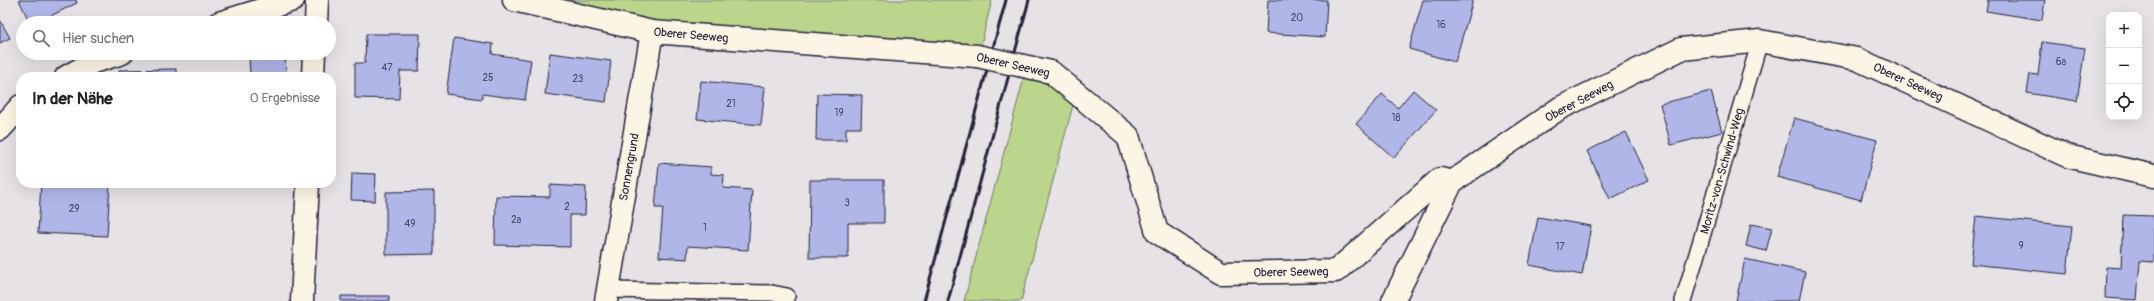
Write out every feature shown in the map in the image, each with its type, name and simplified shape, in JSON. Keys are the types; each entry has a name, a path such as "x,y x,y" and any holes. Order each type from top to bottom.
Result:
{"street":[{"path":"242,16 293,0"},
{"path":"316,16 317,0"},
{"name":"Oberer Seeweg","path":"514,0 652,32 977,56 1051,72 1128,136 1157,232 1221,273 1336,271 1440,179 1452,182 1560,108 1681,49 1760,41 1857,59 2067,156 2154,176"},
{"name":"Sonnengrund","path":"607,295 652,32"},
{"path":"75,72 99,60"},
{"path":"313,72 314,60"},
{"path":"0,129 16,111"},
{"path":"1393,301 1452,182"},
{"path":"302,301 308,188"}],"lane":[{"name":"Moritz-von-Schwind-Weg","path":"1684,301 1760,41"},
{"path":"607,295 772,293 787,296"}],"green space":[{"path":"558,0 992,0 980,48 655,23"},
{"path":"1025,74 1051,81 1074,101 1021,301 964,301"}],"building":[{"path":"19,0 76,0 77,3 50,16 27,16"},
{"path":"1268,0 1327,0 1325,37 1266,33"},
{"path":"1423,0 1473,0 1455,62 1409,49"},
{"path":"1988,0 2045,0 2042,20 1986,11"},
{"path":"0,20 10,38 0,43"},
{"path":"366,34 420,34 419,71 400,71 399,99 355,98 355,63 365,63"},
{"path":"454,38 493,44 492,54 531,60 525,100 483,94 482,99 446,94"},
{"path":"2042,42 2085,48 2077,101 2027,93 2030,74 2038,75"},
{"path":"550,53 611,61 606,102 545,94"},
{"path":"249,60 285,60 286,72 250,72"},
{"path":"176,69 176,72 119,72 119,70"},
{"path":"701,81 765,87 761,125 697,119"},
{"path":"1413,90 1436,110 1394,158 1356,124 1382,94 1398,108"},
{"path":"1711,91 1722,132 1671,145 1660,104"},
{"path":"817,94 862,95 861,128 846,128 846,140 816,140"},
{"path":"1794,118 1877,140 1861,200 1777,177"},
{"path":"1626,132 1649,180 1610,199 1587,151"},
{"path":"659,163 711,167 711,174 724,175 723,188 752,190 748,250 688,246 687,259 659,257 663,208 655,208"},
{"path":"352,173 376,174 375,201 351,200"},
{"path":"810,180 884,180 884,223 848,223 848,258 809,258"},
{"path":"550,185 586,187 585,215 570,215 570,247 495,245 496,196 550,197"},
{"path":"41,188 110,188 107,236 38,233"},
{"path":"434,191 434,254 386,255 386,192"},
{"path":"2123,215 2154,216 2154,262 2140,261 2137,300 2105,298 2106,267 2121,268"},
{"path":"1976,216 2072,226 2067,274 1971,264"},
{"path":"1538,217 1591,226 1582,275 1529,265"},
{"path":"1751,224 1772,228 1766,251 1746,246"},
{"path":"1745,259 1805,272 1799,301 1736,301"},
{"path":"341,296 389,296 389,301 341,301"}],"railway":[{"path":"924,301 1006,0"},
{"path":"948,301 1029,0"}]}
